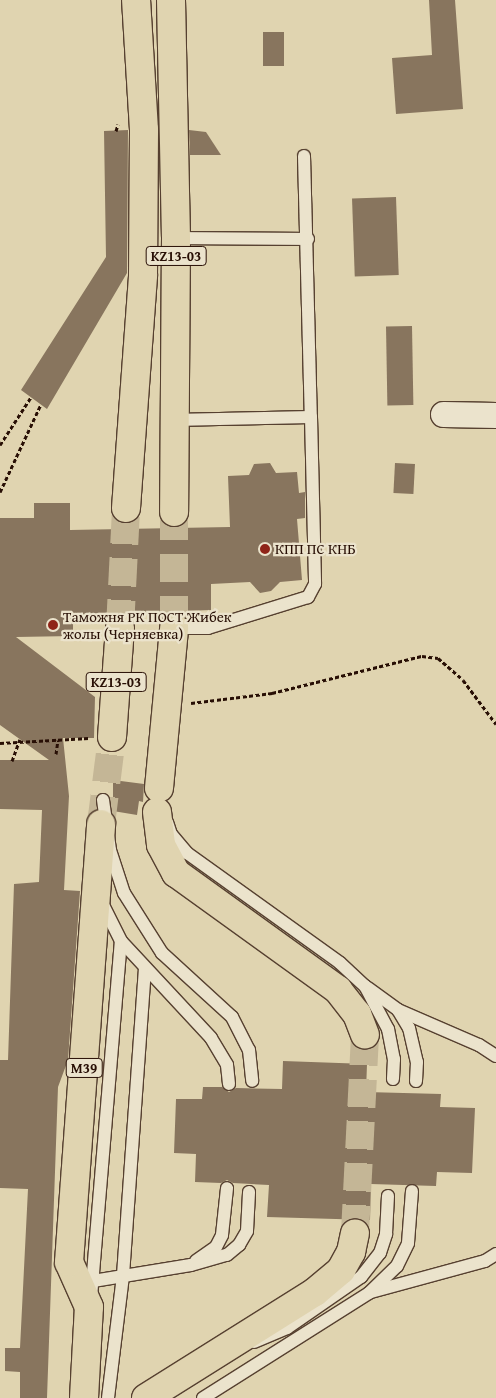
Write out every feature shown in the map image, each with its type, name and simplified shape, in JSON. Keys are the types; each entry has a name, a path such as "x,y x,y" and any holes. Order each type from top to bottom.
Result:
{"highway":[{"name":"KZ13-03","path":"126,508 143,275 144,130 136,0"},
{"name":"KZ13-03","path":"171,0 176,238 173,420 174,512"},
{"name":"KZ13-03","path":"112,737 120,628"},
{"name":"KZ13-03","path":"168,706 174,628"},
{"path":"168,706 158,800 160,845 176,873 338,990 357,1014 365,1035"},
{"name":"M39","path":"84,1398 91,1294 69,1262 102,812"},
{"path":"146,1398 315,1292 341,1270 352,1252 355,1233"}],"street":[{"path":"443,414 496,415"}],"lane":[{"path":"174,628 208,628 308,597 315,584 308,239 304,156"},
{"path":"176,238 308,239"},
{"path":"173,420 311,417"},
{"path":"158,800 172,834 187,853 340,963 365,986 398,1010 479,1045 496,1056"},
{"path":"102,812 110,850 124,893 162,953 232,1017 249,1050 252,1081"},
{"path":"96,892 121,941 211,1038 227,1065 229,1084"},
{"path":"91,1294 121,941"},
{"path":"108,1398 123,1275 145,969"},
{"path":"365,986 388,1029 394,1059 393,1079"},
{"path":"398,1010 410,1028 417,1062 416,1081"},
{"path":"479,1045 496,1047"},
{"path":"191,1265 216,1247 222,1235 227,1188"},
{"path":"203,1398 369,1293 397,1266 408,1243 412,1191"},
{"path":"91,1294 123,1275 191,1265 227,1255 239,1245 247,1231 249,1192"},
{"path":"234,1343 261,1341 361,1277 380,1253 384,1240 388,1196"},
{"path":"369,1293 484,1261 496,1254"}],"path":[{"path":"0,445 31,397"},
{"path":"0,492 40,404"},
{"path":"168,706 272,693 422,656 438,658 463,680 496,724"},
{"path":"0,743 112,737"},
{"path":"56,754 58,738"},
{"path":"12,761 20,739"}],"building":[{"path":"429,0 455,0 463,109 396,114 392,58 432,55"},
{"path":"263,32 284,32 284,66 263,66"},
{"path":"128,130 127,273 47,409 21,390 106,257 104,131"},
{"path":"189,130 206,132 221,155 190,155"},
{"path":"396,197 399,275 355,276 352,199"},
{"path":"386,326 412,326 413,405 387,405"},
{"path":"270,463 276,473 297,472 299,493 305,492 305,518 297,519 302,580 280,582 271,591 260,593 250,582 211,584 211,610 73,615 73,636 16,637 95,697 94,738 63,738 69,796 64,890 80,891 68,1060 58,1087 47,1398 20,1398 20,1372 5,1371 5,1348 20,1348 28,1189 0,1188 0,1060 8,1060 14,884 39,882 42,810 0,809 0,760 49,760 0,725 0,518 34,518 34,503 70,503 70,530 230,527 228,476 249,475 254,464"},
{"path":"395,463 415,464 413,494 393,493"},
{"path":"113,780 144,784 143,802 139,801 137,815 113,811"},
{"path":"283,1061 367,1064 366,1092 441,1094 440,1107 475,1108 472,1173 437,1172 436,1186 371,1184 370,1220 267,1217 269,1185 233,1183 227,1180 221,1183 195,1182 196,1154 174,1153 176,1099 202,1099 203,1087 222,1087 229,1092 236,1088 282,1089"}],"tunnel":[{"path":"120,628 126,508"},
{"path":"174,512 174,628"},
{"path":"101,824 112,737"},
{"path":"355,1233 365,1035"}],"place":[{"name":"КПП ПС КНБ","path":"265,549"},
{"name":"Таможня РК ПОСТ Жибек жолы (Черняевка)","path":"53,625"}]}
